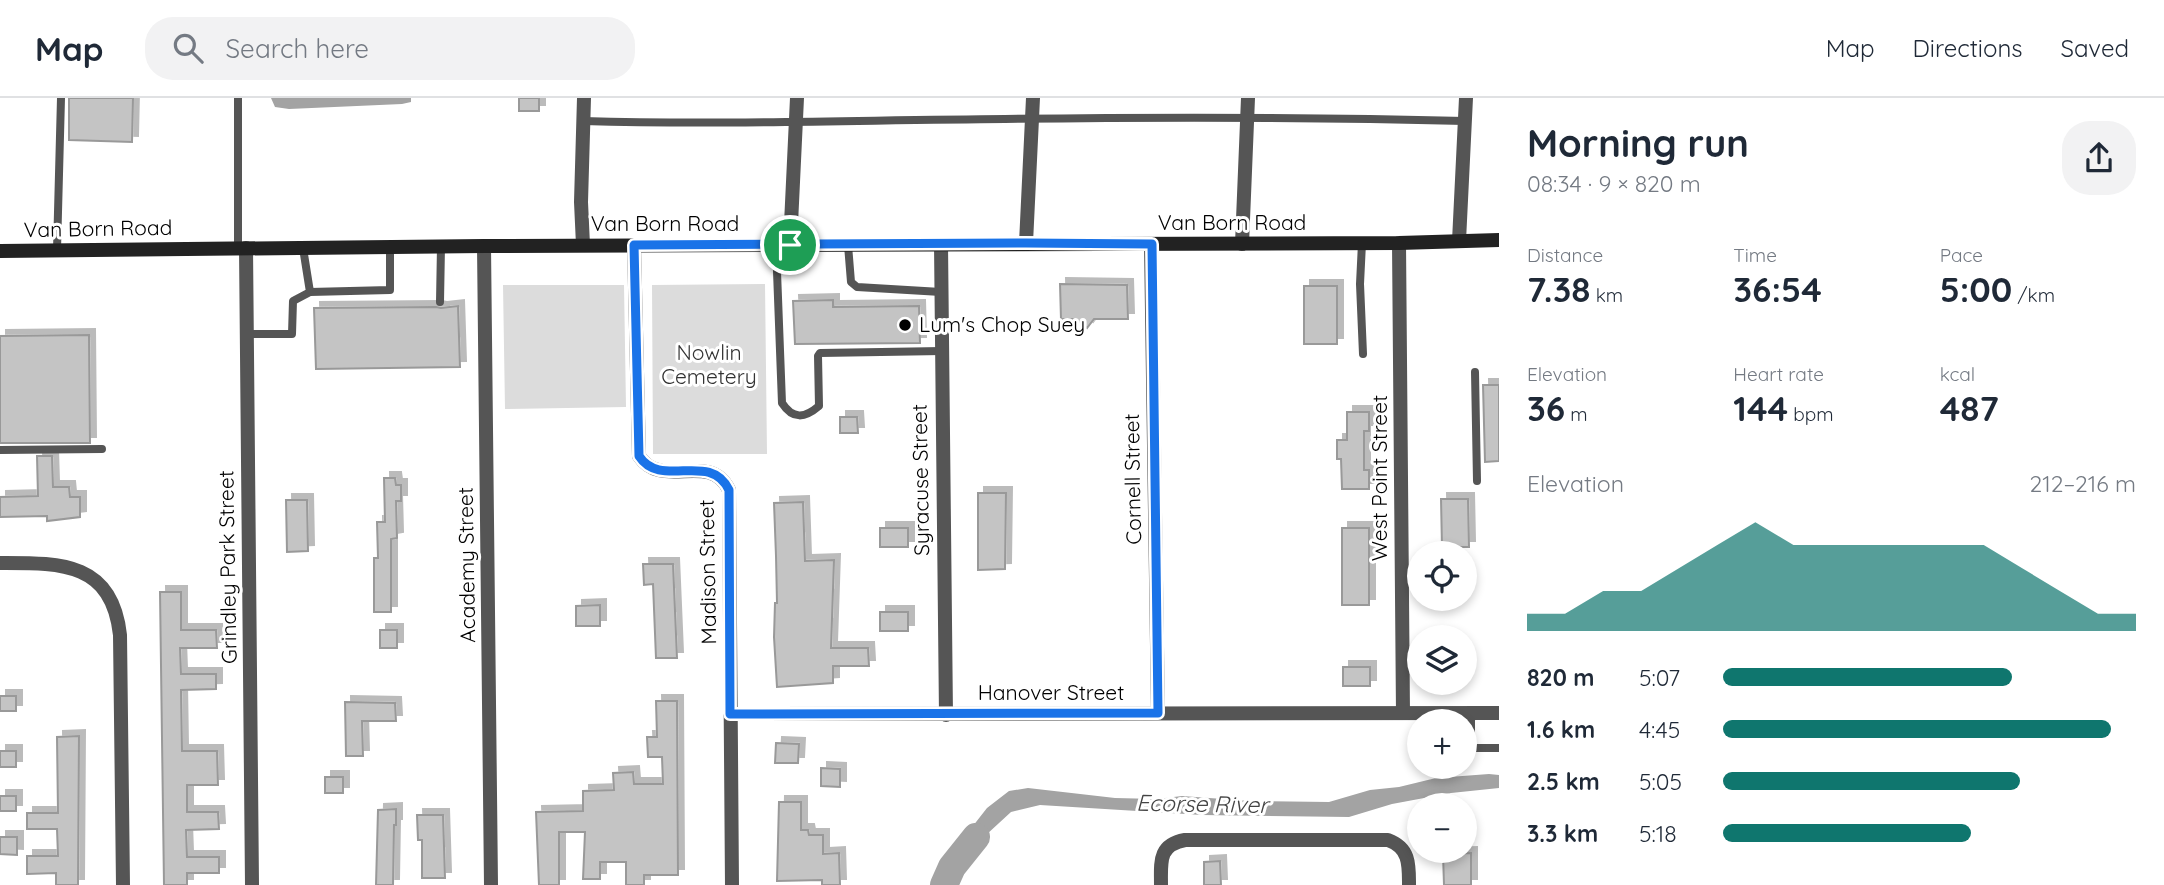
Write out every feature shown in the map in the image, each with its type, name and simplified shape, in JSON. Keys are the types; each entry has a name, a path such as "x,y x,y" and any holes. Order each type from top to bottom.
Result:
{"main road":[{"name":"Van Born Road","path":"0,251 441,246 1399,243 1499,240"}],"street":[{"path":"583,246 584,98"},
{"path":"783,245 797,98"},
{"path":"1026,243 1033,98"},
{"path":"1242,244 1248,98"},
{"path":"1459,241 1466,98"},
{"name":"West Point Street","path":"1399,243 1403,713"},
{"name":"Syracuse Street","path":"941,244 946,715"},
{"name":"Cornell Street","path":"1152,244 1158,713"},
{"name":"Madison Street","path":"634,245 639,456 645,465 654,470 714,473 724,480 729,490 732,885"},
{"name":"Academy Street","path":"484,246 491,885"},
{"name":"Grindley Park Street","path":"242,248 247,334 252,885"},
{"path":"0,563 63,565 84,573 106,593 116,613 120,635 123,885"},
{"name":"Hanover Street","path":"730,714 1407,713"},
{"name":"Hanover Street","path":"1477,713 1499,713"},
{"path":"1161,885 1161,863 1168,847 1185,840 1391,841 1402,848 1409,862 1409,885"}],"lane":[{"path":"57,250 61,98"},
{"path":"238,98 242,248"},
{"path":"583,121 775,124 1247,119 1465,121"},
{"path":"1362,243 1360,284 1363,354"},
{"path":"848,244 851,282 857,287 941,292"},
{"path":"783,245 782,403 787,411 796,416 806,416 819,406 818,356 824,351 942,351"},
{"path":"440,302 441,246"},
{"path":"247,334 292,334 293,301 310,292 390,290 390,247"},
{"path":"303,248 310,292"},
{"path":"1475,372 1477,481"},
{"path":"0,450 102,449"},
{"path":"1477,748 1499,748"}],"green space":[{"name":"Nowlin Cemetery","path":"765,284 767,454 653,454 652,285"},
{"path":"503,285 624,285 626,407 505,409"}],"water":[{"path":"271,98 411,98 411,102 289,109 275,107"},
{"path":"1477,775 1499,775 1499,788 1451,793 1407,793 1407,801 1349,817 1202,815 1040,805 1011,812 974,846 955,869 944,863 987,808 1009,791 1028,788 1115,798 1157,799 1182,796 1250,801 1329,802 1370,790 1399,787 1432,779 1477,779"}],"building":[{"path":"69,98 133,98 132,142 69,140"},
{"path":"519,98 539,98 539,111 519,111"},
{"path":"1060,284 1127,285 1128,319 1094,319 1087,328 1076,319 1061,319"},
{"path":"1304,286 1337,286 1337,344 1304,344"},
{"path":"833,300 833,307 919,306 920,343 795,344 793,301"},
{"path":"458,306 460,367 316,369 314,308"},
{"path":"89,335 90,443 0,443 0,336"},
{"path":"1483,385 1499,385 1499,461 1485,462"},
{"path":"1347,412 1369,412 1369,431 1364,431 1364,470 1369,470 1369,489 1342,489 1337,440 1347,440"},
{"path":"840,417 857,417 858,433 840,433"},
{"path":"37,456 52,456 53,487 69,487 70,497 80,497 80,517 47,521 47,516 0,517 0,497 38,496"},
{"path":"384,478 395,478 396,485 401,485 401,501 396,501 397,538 391,539 391,612 374,612 374,558 378,558 377,522 385,522"},
{"path":"978,493 1006,493 1005,569 978,570"},
{"path":"1441,499 1468,499 1469,541 1442,541"},
{"path":"286,500 307,500 308,551 287,552"},
{"path":"803,502 805,561 834,560 831,648 868,648 869,666 833,666 833,683 777,687 774,637 777,603 774,503"},
{"path":"880,528 908,528 908,547 880,547"},
{"path":"1342,528 1369,528 1369,605 1342,605"},
{"path":"643,564 673,564 677,658 656,658 653,584 644,585"},
{"path":"160,592 181,592 181,630 216,630 217,648 180,648 181,674 216,674 216,689 181,690 182,751 217,751 218,785 187,785 187,812 218,812 219,829 186,830 187,857 219,857 219,873 187,873 187,885 164,885"},
{"path":"600,605 600,626 576,626 576,606"},
{"path":"880,612 908,612 908,631 880,631"},
{"path":"380,630 397,630 397,648 380,648"},
{"path":"1343,667 1370,667 1370,686 1343,686"},
{"path":"0,696 16,696 16,711 0,711"},
{"path":"656,701 677,701 678,875 644,875 644,885 626,885 626,862 600,862 600,879 583,879 585,832 559,832 559,885 539,885 536,812 583,811 583,791 614,790 613,773 633,772 634,784 663,784 662,757 648,757 647,737 657,737"},
{"path":"345,702 395,703 396,721 362,721 363,756 346,756"},
{"path":"79,736 78,885 56,885 56,873 27,874 27,856 58,856 57,829 27,829 27,813 58,813 57,737"},
{"path":"776,743 799,744 798,763 775,763"},
{"path":"0,751 16,751 16,767 0,767"},
{"path":"821,768 840,769 840,787 821,786"},
{"path":"325,777 343,777 343,793 325,793"},
{"path":"0,796 16,796 16,811 0,811"},
{"path":"779,802 801,802 801,830 808,830 809,835 823,835 823,854 839,853 840,885 822,885 822,880 777,881"},
{"path":"396,809 393,885 376,885 378,810"},
{"path":"417,815 443,815 445,878 422,878 422,840 418,840"},
{"path":"0,837 17,837 17,855 0,854"},
{"path":"1220,861 1221,885 1204,885 1204,862"},
{"path":"1443,863 1471,863 1471,885 1444,885"}],"waterway":[{"name":"Ecorse River","path":"944,885 952,867 976,837"}],"place":[{"name":"Lum's Chop Suey","path":"905,325"}],"route":[{"path":"1152,244 1158,713 730,714 729,490 724,480 714,473 654,470 645,465 639,456 634,245 790,245 1152,244"}]}
